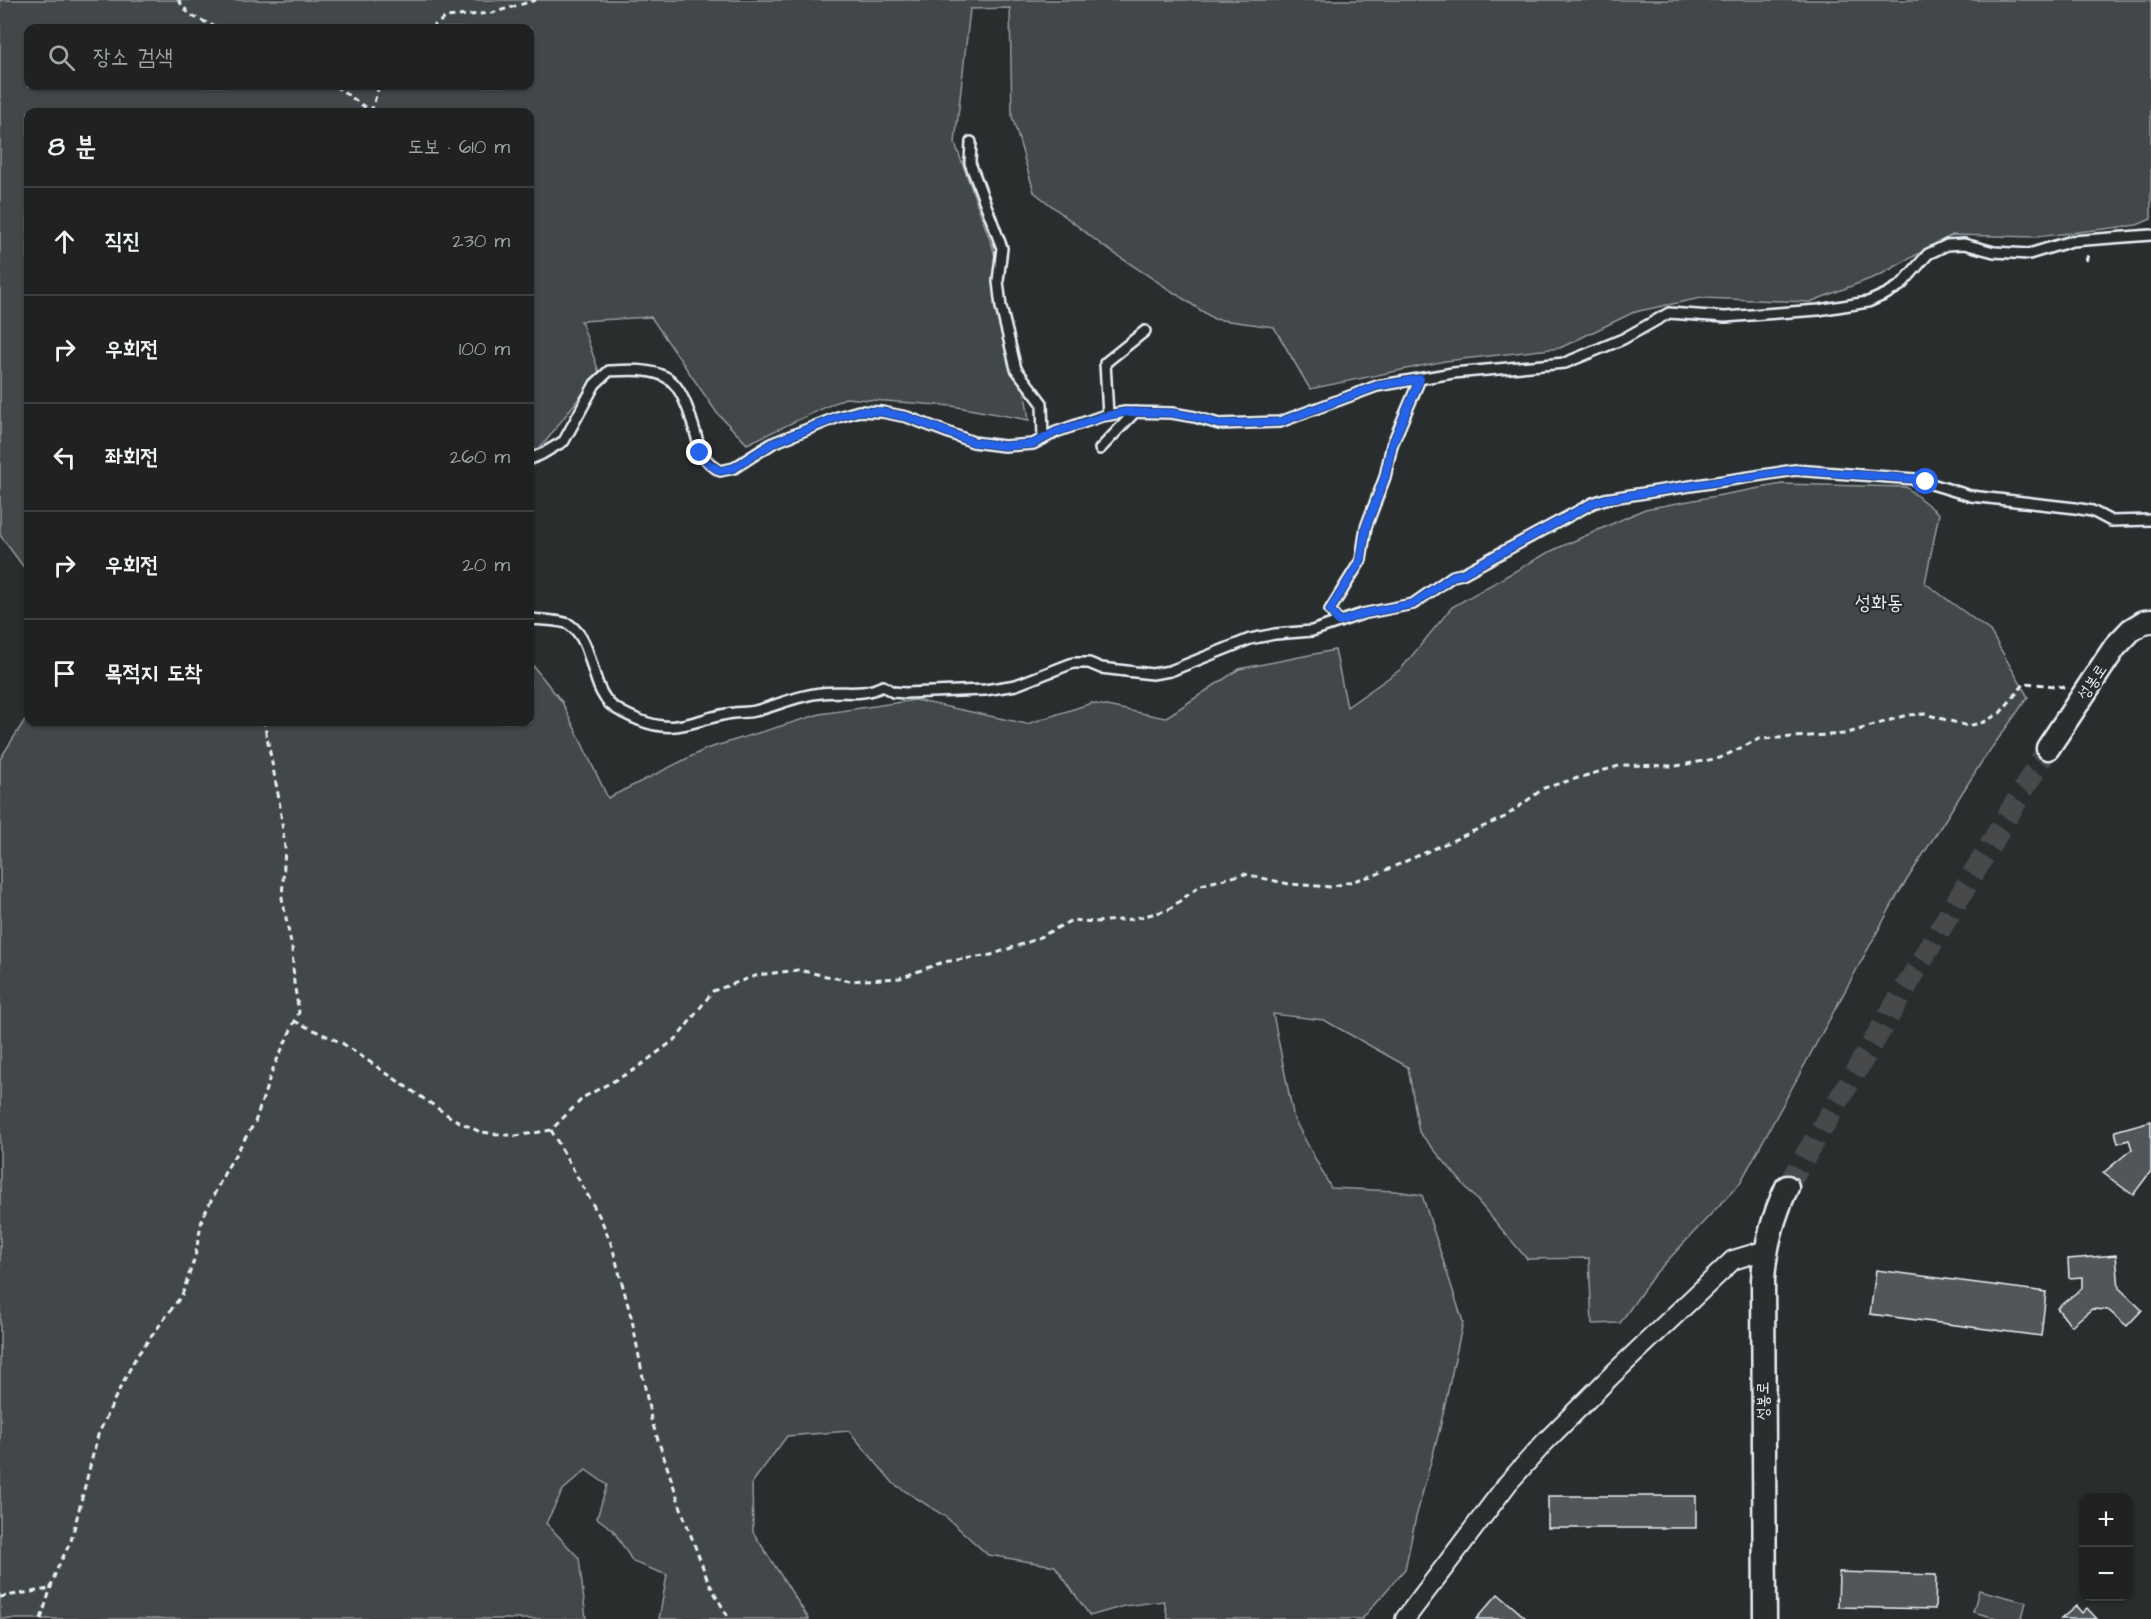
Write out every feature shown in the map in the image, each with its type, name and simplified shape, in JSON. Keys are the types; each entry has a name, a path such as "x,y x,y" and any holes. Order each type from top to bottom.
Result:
{"street":[{"name":"성봉로","path":"2049,748 2115,647 2131,630 2147,621"},
{"name":"성봉로","path":"1765,1619 1762,1330 1766,1250 1776,1210 1787,1187"},
{"path":"1405,1619 1508,1483 1545,1442 1733,1260 1766,1250"}],"lane":[{"path":"971,142 970,163 1002,248 998,281 1001,307 1016,369 1042,403 1043,439"},
{"path":"534,457 564,441 595,384 609,371 645,371 669,380 678,392 693,422 700,453 709,464 720,471 734,468 773,443 859,411 882,412 907,417 973,442 1004,446 1033,444 1056,432 1108,415 1135,412 1172,413 1219,424 1280,422 1377,386 1453,373 1565,363 1623,339 1669,313 1725,317 1818,310 1868,302 1887,294 1900,285 1928,254 1947,245 1964,244 1994,252 2029,254 2072,241 2151,235"},
{"path":"1108,415 1105,363 1145,331"},
{"path":"1339,622 1330,610 1361,560 1366,527 1385,477 1392,445 1420,379"},
{"path":"1100,449 1135,412"},
{"path":"534,620 570,625 587,650 594,675 606,700 623,713 663,728 728,713 754,711 821,693 863,694 883,687 892,692 926,694 1006,687 1073,663 1089,663 1101,668 1152,674 1170,671 1250,639 1312,631 1362,614 1413,604 1453,576 1462,574 1593,503 1605,499 1795,470 1915,479 1971,496 2075,507 2092,511 2111,521 2151,520"}],"path":[{"path":"178,0 190,15 209,24"},
{"path":"436,24 446,17 492,13 536,0"},
{"path":"341,90 366,108"},
{"path":"373,108 379,90"},
{"path":"294,1021 342,1043 452,1118 480,1132 516,1136 551,1130 584,1097 634,1070 677,1038 713,991 758,975 798,970 850,981 900,978 943,962 992,955 1034,940 1072,920 1094,922 1133,919 1168,910 1201,885 1244,874 1289,884 1331,887 1375,875 1505,817 1544,788 1622,765 1676,766 1720,758 1759,739 1845,734 1908,715 1925,714 1968,726 1984,722 2000,713 2025,683 2061,687 2090,684"},
{"path":"40,1619 49,1589 71,1541 98,1435 136,1357 182,1295 195,1257 202,1219 226,1170 255,1122 272,1071 299,1012 292,948 282,898 285,848 279,799 265,726"},
{"path":"551,1130 601,1219 612,1246 632,1320 651,1419 708,1581 729,1619"},
{"path":"0,1597 49,1589"}],"shaded area":[{"path":"0,0 2151,0 2151,219 2137,225 2036,237 1952,235 1880,275 1810,302 1701,298 1634,312 1560,348 1445,361 1310,389 1274,327 1214,319 1103,246 1034,192 1012,116 1010,8 970,9 955,143 993,248 1022,374 1029,420 952,406 845,398 747,444 717,413 651,317 581,321 599,372 546,441 534,452 534,108 24,108 24,568 0,535"},
{"path":"1782,484 1906,487 1939,514 1925,583 1990,631 2028,697 1981,763 1898,894 1740,1183 1654,1275 1620,1323 1592,1324 1589,1258 1527,1259 1419,1132 1408,1067 1324,1020 1273,1014 1294,1119 1331,1188 1395,1191 1422,1195 1463,1322 1405,1569 1362,1619 1168,1619 1164,1601 1124,1606 1090,1616 1055,1566 988,1555 946,1517 894,1484 849,1431 787,1436 752,1483 753,1532 809,1619 659,1619 667,1575 633,1562 613,1530 597,1518 607,1485 586,1470 563,1490 546,1523 579,1558 586,1619 0,1619 0,759 24,721 24,726 534,726 534,667 562,702 608,798 706,749 820,714 915,700 1027,724 1092,703 1165,718 1239,669 1335,650 1347,707 1401,669 1452,607 1547,553 1645,509"},
{"path":"1979,1590 2026,1602 2022,1619 2000,1619 1973,1612"}],"building":[{"path":"2151,1121 2151,1171 2133,1195 2103,1173 2132,1149 2129,1140 2118,1143 2115,1131"},
{"path":"2116,1255 2119,1288 2142,1310 2127,1326 2108,1310 2092,1309 2071,1326 2057,1308 2082,1288 2082,1277 2069,1278 2068,1259"},
{"path":"1876,1270 2046,1292 2041,1336 1870,1314"},
{"path":"1548,1496 1696,1496 1696,1528 1548,1528"},
{"path":"1839,1572 1936,1575 1935,1609 1838,1607"},
{"path":"1498,1594 1527,1619 1476,1619"},
{"path":"2076,1606 2082,1613 2087,1608 2097,1619 2061,1619"}],"tunnel":[{"path":"1787,1187 2048,748"}],"district":[{"name":"성화동","path":"1879,603"}],"route":[{"path":"700,453 709,464 720,471 734,468 773,443 859,411 882,412 907,417 973,442 1004,446 1033,444 1056,432 1125,412 1172,413 1219,424 1280,422 1377,386 1420,379 1392,445 1385,477 1366,527 1361,560 1330,610 1339,622 1362,614 1413,604 1453,576 1462,574 1593,503 1605,499 1795,470 1915,479 1926,482"}]}
